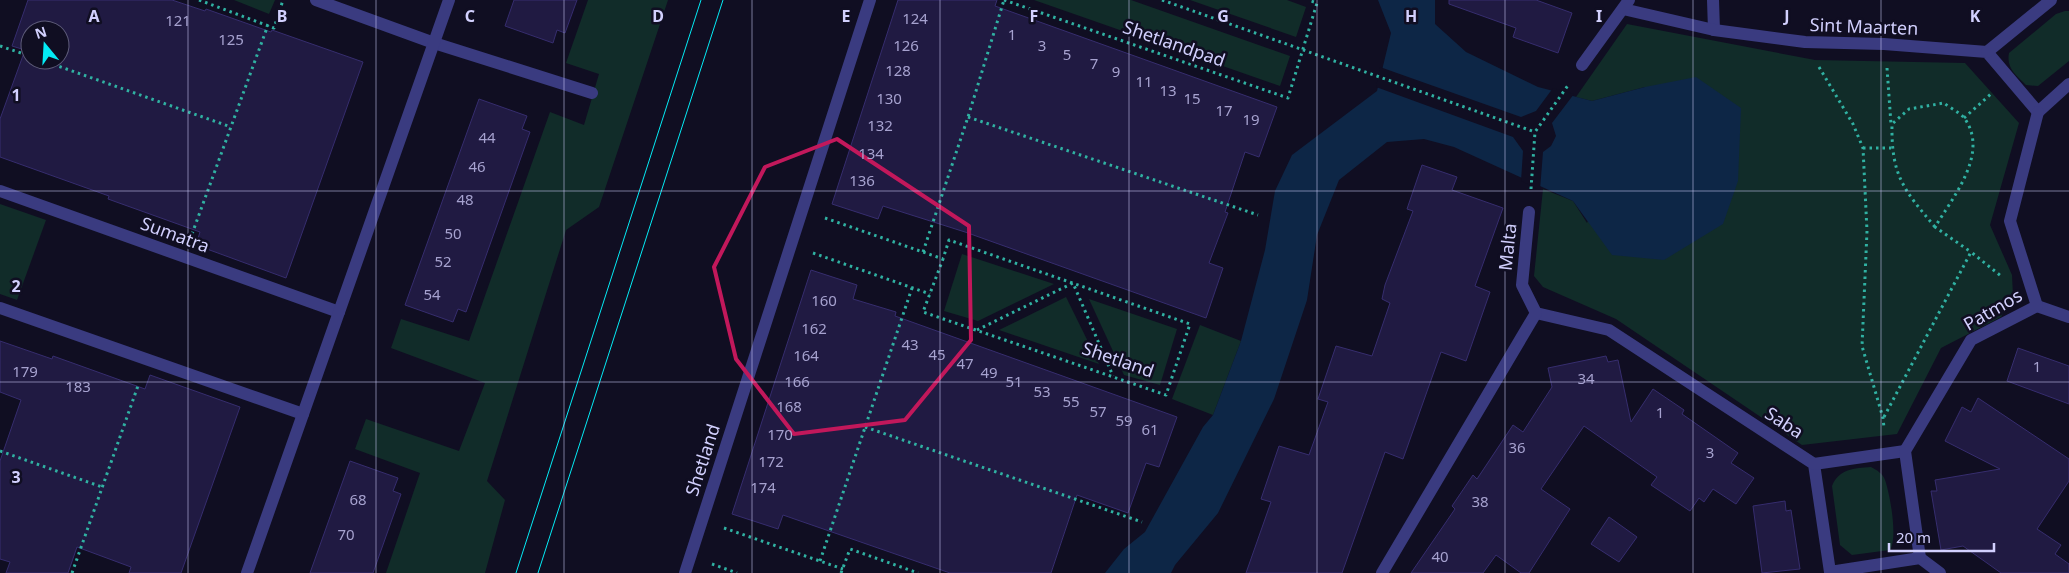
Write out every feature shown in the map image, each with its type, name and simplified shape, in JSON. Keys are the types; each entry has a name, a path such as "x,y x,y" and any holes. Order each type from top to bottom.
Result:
{"street":[{"path":"316,0 434,43 592,92"},
{"path":"247,573 449,0"},
{"name":"Shetland","path":"685,573 870,0"},
{"path":"1713,0 1714,30"},
{"path":"2051,0 1987,52 2038,112 2069,84"},
{"path":"1582,65 1626,4"},
{"name":"Sint Maarten","path":"1626,4 1714,30 1805,42 1884,44 1987,52"},
{"name":"Patmos","path":"1905,450 1971,340 2037,306 2010,221 2038,112"},
{"name":"Sumatra","path":"0,191 339,312"},
{"name":"Malta","path":"1529,212 1522,285 1536,313"},
{"path":"2037,306 2069,317"},
{"path":"0,308 303,414"},
{"path":"1382,573 1536,313"},
{"name":"Saba","path":"1536,313 1609,330 1814,464"},
{"path":"1920,558 1830,572 1814,464 1905,450 1920,558 1940,573"}],"path":[{"path":"199,0 274,28 283,0"},
{"path":"923,252 968,117 1004,0"},
{"name":"Shetlandpad","path":"1004,0 1288,98 1317,3 1308,0"},
{"name":"Shetlandpad","path":"1162,0 1535,132"},
{"path":"184,256 268,25"},
{"path":"1805,42 1853,124 1863,148 1867,231 1862,346 1884,418 1887,453"},
{"path":"1884,44 1892,124 1891,148 1898,176 1914,202 1936,227 1971,252 2037,306"},
{"path":"0,46 20,53"},
{"path":"1535,132 1582,65"},
{"path":"69,70 231,127"},
{"path":"1964,118 2008,78"},
{"path":"1892,124 1909,108 1944,103 1964,118 1974,138 1969,169 1936,227"},
{"path":"968,117 1258,215"},
{"name":"Malta","path":"1529,212 1535,132"},
{"path":"1863,148 1891,148"},
{"path":"803,210 943,259"},
{"name":"Shetland","path":"950,240 1190,324 1166,395 923,312 943,259 950,240"},
{"path":"791,246 930,294"},
{"path":"1884,418 1971,252"},
{"path":"976,331 1073,283 1114,377"},
{"path":"820,561 912,288"},
{"path":"72,573 148,359"},
{"path":"866,427 1142,522"},
{"path":"0,451 102,487"},
{"name":"Shetland","path":"702,520 820,561 842,571 850,549 918,573"}],"highlighted area":[{"path":"837,139 969,226 971,340 905,420 794,434 736,359 714,267 765,167"}],"green space":[{"path":"234,0 275,0 269,14"},
{"path":"588,0 668,0 599,207 566,230 487,481 505,500 485,573 386,573 420,473 355,449 366,419 459,451 485,383 391,348 401,319 469,341 550,112 584,125 599,74 566,63"},
{"path":"1034,0 1131,0 1290,56 1280,86"},
{"path":"1190,0 1287,0 1306,7 1296,37"},
{"path":"2069,11 2069,61 2038,86 2026,85 2010,67 2009,53 2056,14"},
{"path":"1627,24 1815,60 1965,63 2019,123 1990,225 2012,275 2013,296 2001,317 1941,348 1897,434 1802,445 1616,319 1543,287 1534,276 1543,189 1573,201 1587,223 1645,87 1592,101 1576,97"},
{"path":"0,204 46,220 17,300 0,294"},
{"path":"962,254 1054,284 978,321 944,311"},
{"path":"1066,297 1099,364 999,330"},
{"path":"1089,299 1177,329 1160,385 1124,375"},
{"path":"1200,325 1241,341 1213,415 1172,399"},
{"path":"1871,467 1883,476 1887,487 1893,526 1892,544 1890,550 1852,555 1840,545 1832,486 1839,476 1848,470"}],"water":[{"path":"1378,0 1435,0 1435,24 1466,52 1538,87 1592,101 1645,87 1696,77 1741,108 1738,181 1723,224 1664,260 1612,255 1573,201 1454,147 1424,139 1387,142 1339,180 1317,235 1307,300 1274,399 1218,513 1175,565 1171,573 1105,573 1124,549 1145,532 1203,427 1213,415 1241,341 1265,250 1275,191 1292,155 1377,91 1391,33"}],"pier":[{"path":"1380,67 1521,117 1536,111 1553,88 1574,94 1552,123 1556,136 1551,146 1543,152 1540,190 1521,181 1523,151 1513,137 1376,87"}],"building":[{"path":"28,0 172,0 205,11 206,9 271,32 272,30 363,62 286,278 196,245 200,232 108,199 109,196 0,157 0,119 20,64 20,70 70,70 70,20 21,20"},
{"path":"514,0 577,0 565,33 557,30 553,43 505,26"},
{"path":"898,0 997,0 995,6 1277,107 1259,157 1245,152 1225,212 1228,213 1209,263 1223,268 1206,318 965,232 883,206 878,219 832,204"},
{"path":"1449,0 1536,0 1572,13 1558,53 1513,37 1516,28 1449,4"},
{"path":"20,23 20,48 12,46"},
{"path":"479,99 527,116 522,129 530,132 466,312 458,309 453,322 405,305"},
{"path":"1422,165 1457,177 1452,190 1503,208 1475,286 1490,292 1466,361 1441,352 1403,459 1385,452 1342,573 1246,573 1271,502 1261,499 1279,446 1309,455 1328,402 1318,399 1336,346 1372,356 1390,303 1382,299 1385,285 1413,211 1407,209"},
{"path":"811,270 857,285 853,299 896,312 895,316 1177,417 1159,467 1146,463 1128,513 1077,495 1051,573 950,573 783,515 778,529 732,514"},
{"path":"0,341 52,359 53,356 145,389 150,375 240,407 181,573 129,573 131,567 77,547 68,573 6,573 10,562 0,559 0,461 21,400 0,392"},
{"path":"2018,348 2069,366 2069,404 2007,381"},
{"path":"1606,356 1608,362 1618,360 1631,422 1653,389 1684,410 1682,414 1738,453 1731,463 1754,478 1736,504 1713,489 1704,502 1699,498 1690,511 1651,485 1657,477 1584,426 1541,489 1570,509 1529,573 1521,573 1496,555 1483,573 1411,573 1455,509 1452,506 1473,475 1477,479 1513,425 1523,432 1552,387 1548,368"},
{"path":"1978,398 2069,459 2069,481 2037,529 2061,545 2055,554 2069,564 2069,573 2001,573 1963,546 1941,550 1931,491 1937,491 1935,480 2000,469 1945,441 1962,407 1971,412"},
{"path":"350,461 398,478 393,491 401,494 373,573 310,573"},
{"path":"1785,501 1786,511 1791,510 1800,569 1762,573 1753,506"},
{"path":"1609,517 1637,537 1619,562 1591,544"}],"tram line":[{"path":"516,573 701,0"},
{"path":"538,573 723,0"}]}
